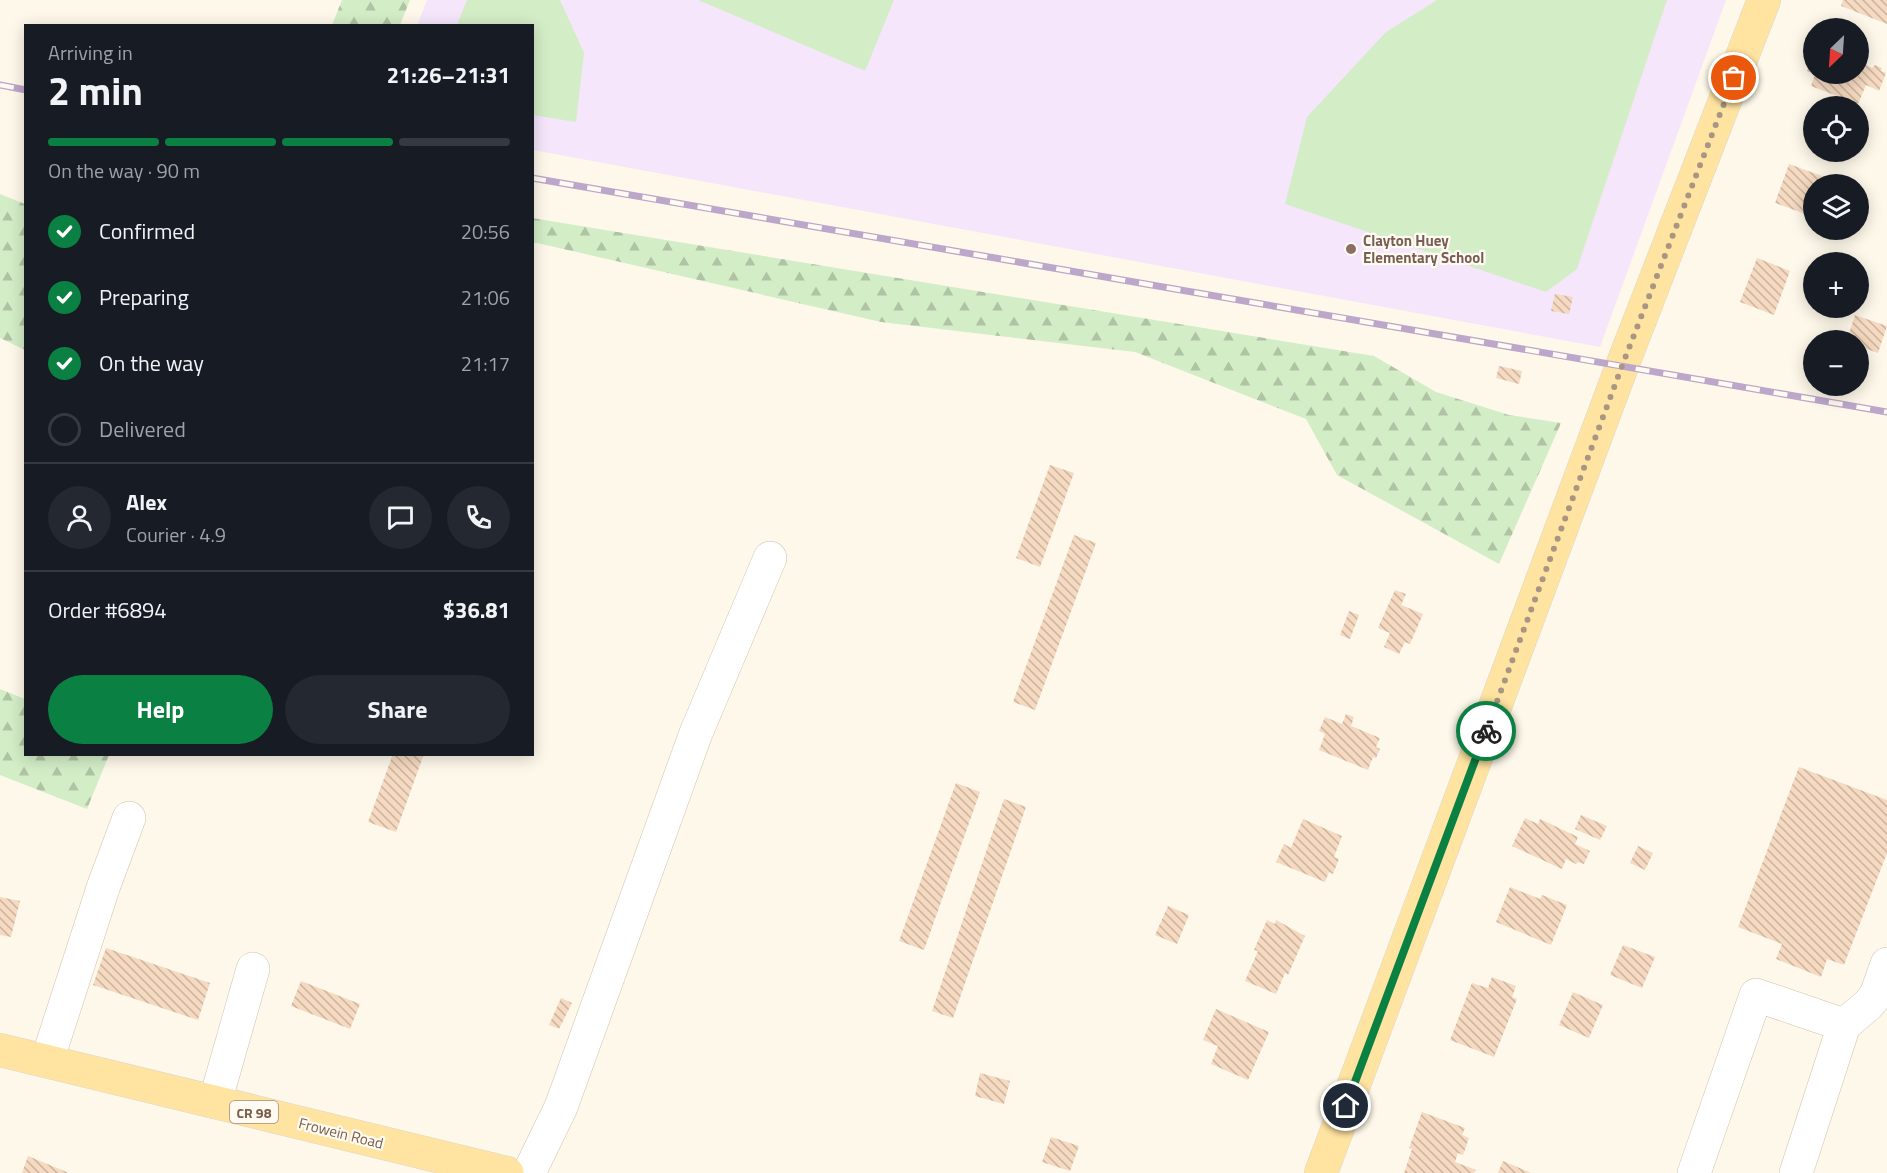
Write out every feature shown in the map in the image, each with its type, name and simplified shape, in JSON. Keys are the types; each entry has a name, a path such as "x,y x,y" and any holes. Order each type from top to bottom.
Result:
{"main road":[{"path":"1321,1173 1758,4"},
{"name":"Frowein Road","path":"0,1050 507,1173"}],"lane":[{"path":"529,1173 561,1107 696,733 770,558"},
{"path":"47,1061 104,885 129,818"},
{"path":"1796,1173 1844,1025 1868,1005 1876,995 1887,964"},
{"path":"215,1102 253,969"},
{"path":"1694,1173 1756,995 1844,1025"}],"shaded area":[{"name":"Clayton Huey Elementary School","path":"427,0 1726,0 1600,347 534,150 534,24 418,24"}],"green space":[{"path":"342,0 410,0 400,24 332,24"},
{"path":"467,0 560,0 584,53 576,122 534,115 534,24 457,24"},
{"path":"698,0 894,0 865,71"},
{"path":"1437,0 1667,0 1577,269 1546,292 1285,204 1307,117 1386,32"},
{"path":"0,194 24,204 24,350 0,338"},
{"path":"534,218 1374,356 1436,392 1509,415 1561,423 1499,564 1337,475 1306,419 1135,352 881,322 534,242"},
{"path":"0,689 24,699 24,756 109,756 87,809 0,775"}],"building":[{"path":"1843,0 1887,0 1887,24 1841,6"},
{"path":"1875,65 1886,73 1879,91 1866,85 1861,96 1837,96 1811,86 1812,84 1869,84 1869,66 1872,68"},
{"path":"1789,164 1816,174 1803,174 1803,213 1775,203"},
{"path":"1757,258 1790,271 1774,315 1740,302"},
{"path":"1555,294 1573,297 1569,314 1551,311"},
{"path":"1854,318 1864,318 1887,326 1878,353 1869,350 1869,330 1850,330"},
{"path":"1499,366 1522,371 1519,384 1496,378"},
{"path":"1050,465 1074,473 1040,567 1016,558"},
{"path":"1074,535 1096,543 1035,710 1013,702"},
{"path":"1395,590 1406,594 1401,605 1423,614 1410,644 1405,642 1399,654 1384,647 1390,633 1378,628"},
{"path":"1349,611 1359,615 1350,639 1340,635"},
{"path":"1346,714 1354,717 1351,726 1380,738 1376,747 1380,749 1376,758 1373,757 1368,770 1319,750 1325,734 1319,731 1325,717 1342,724"},
{"path":"392,756 423,756 396,832 368,822"},
{"path":"1799,767 1887,800 1887,853 1844,965 1827,959 1821,977 1776,959 1782,944 1738,927"},
{"path":"956,783 980,792 924,950 899,941"},
{"path":"1004,799 1026,807 953,1018 932,1011"},
{"path":"1581,815 1607,826 1600,840 1575,829"},
{"path":"1525,818 1538,824 1540,819 1578,837 1575,844 1590,851 1584,864 1578,862 1576,864 1566,859 1562,869 1512,846"},
{"path":"1303,819 1342,836 1334,857 1339,859 1333,874 1329,872 1325,882 1276,862 1284,844 1291,848"},
{"path":"1638,846 1653,853 1645,870 1630,863"},
{"path":"1510,887 1540,899 1542,895 1567,905 1551,945 1496,922"},
{"path":"0,897 20,901 11,937 0,935"},
{"path":"1168,906 1189,915 1177,944 1155,935"},
{"path":"1267,920 1275,924 1276,920 1305,936 1288,975 1285,973 1276,994 1245,981 1258,951 1254,950"},
{"path":"1623,945 1655,957 1642,988 1610,975"},
{"path":"106,948 210,983 198,1020 93,985"},
{"path":"1492,977 1516,986 1512,997 1517,999 1494,1057 1450,1040 1472,983 1488,988"},
{"path":"301,981 360,1004 350,1029 291,1006"},
{"path":"1573,992 1603,1005 1589,1038 1559,1025"},
{"path":"561,998 572,1003 559,1029 549,1025"},
{"path":"1216,1009 1269,1032 1248,1080 1211,1064 1218,1046 1203,1040"},
{"path":"980,1073 1010,1081 1004,1104 975,1096"},
{"path":"1422,1112 1465,1128 1462,1135 1469,1138 1463,1155 1458,1153 1455,1162 1476,1170 1474,1173 1404,1173 1412,1149 1409,1148"},
{"path":"1051,1137 1079,1146 1070,1171 1042,1162"},
{"path":"28,1156 69,1173 22,1173"},
{"path":"1503,1161 1531,1173 1498,1173"}],"railway":[{"path":"0,85 24,90"},
{"path":"534,178 1887,412"}],"way so far":[{"path":"1486,731 1622,366 1734,78"}],"place":[{"name":"Clayton Huey Elementary School","path":"1351,249"}],"route":[{"path":"1346,1106 1486,731"}]}
